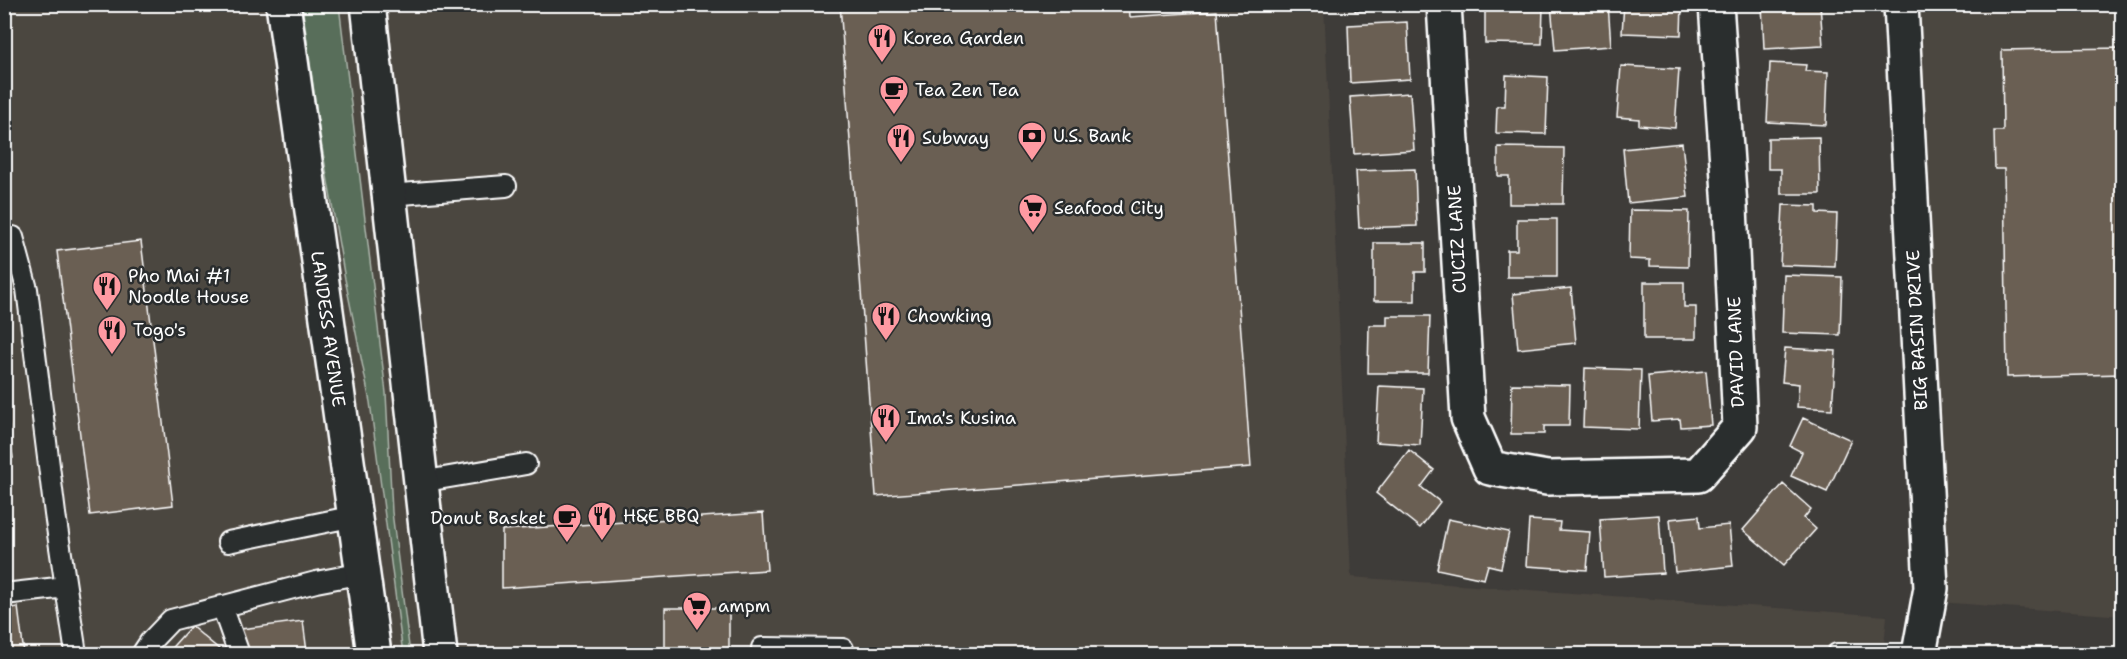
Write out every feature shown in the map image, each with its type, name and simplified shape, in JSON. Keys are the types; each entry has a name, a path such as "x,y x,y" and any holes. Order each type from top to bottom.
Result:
{"street":[{"name":"LANDESS AVENUE","path":"283,4 374,654"},
{"path":"368,4 440,654"},
{"name":"CUCIZ LANE","path":"1444,4 1468,418 1490,468"},
{"name":"DAVID LANE","path":"1490,468 1547,478 1698,475 1740,427 1730,207 1716,4"},
{"name":"BIG BASIN DRIVE","path":"1900,4 1931,588 1919,654"}],"lane":[{"path":"388,195 506,186"},
{"path":"13,237 27,289 76,654"},
{"path":"420,482 526,464"},
{"path":"228,542 355,516"},
{"path":"142,654 171,620 316,582 363,573"},
{"path":"4,594 66,587"},
{"path":"222,606 238,654"},
{"path":"762,648 843,649 843,654"},
{"path":"1837,654 1919,654"}],"shaded area":[{"path":"4,5 1324,5 1351,577 1887,616 1883,654 5,654"},
{"path":"1914,5 2122,5 2122,616 1939,602"}],"green space":[{"path":"302,5 339,5 386,393 392,512 410,654 403,654 370,402 345,279 320,136"}],"building":[{"path":"840,4 1129,4 1130,17 1217,11 1251,467 876,496"},
{"path":"1355,4 1394,4 1394,9 1355,11"},
{"path":"1485,4 1543,4 1542,44 1485,43"},
{"path":"1551,4 1608,4 1611,46 1555,50"},
{"path":"1624,4 1682,4 1681,35 1622,33"},
{"path":"1762,4 1820,4 1823,46 1764,49"},
{"path":"1407,22 1410,79 1350,83 1348,25"},
{"path":"2122,48 2122,374 2007,377 2004,169 1995,169 1994,131 2003,131 2002,50"},
{"path":"1770,63 1806,65 1805,71 1828,72 1826,125 1767,122"},
{"path":"1621,66 1679,69 1675,128 1639,125 1639,119 1617,117"},
{"path":"1506,75 1548,77 1546,134 1496,133 1497,106 1505,106"},
{"path":"1410,93 1414,150 1354,154 1350,97"},
{"path":"1819,137 1820,194 1781,194 1781,169 1768,169 1768,138"},
{"path":"1682,143 1688,197 1628,203 1623,149"},
{"path":"1498,147 1564,148 1563,204 1509,204 1509,176 1498,176"},
{"path":"1415,169 1417,226 1359,228 1356,171"},
{"path":"1783,205 1817,206 1817,213 1837,214 1835,267 1780,265"},
{"path":"1630,210 1689,211 1688,267 1650,266 1650,260 1629,259"},
{"path":"1517,219 1557,219 1557,277 1507,277 1507,250 1517,250"},
{"path":"141,241 173,505 90,515 57,251"},
{"path":"1374,243 1425,243 1425,272 1415,272 1415,301 1374,301"},
{"path":"1784,275 1842,277 1840,335 1782,333"},
{"path":"1644,282 1684,282 1684,307 1696,307 1696,339 1644,339"},
{"path":"1571,288 1576,343 1518,349 1513,294"},
{"path":"1387,316 1430,316 1428,373 1368,373 1369,325 1387,325"},
{"path":"1785,348 1836,351 1832,409 1797,407 1799,384 1782,382"},
{"path":"1585,368 1641,370 1639,429 1583,427"},
{"path":"1706,371 1711,425 1681,427 1680,419 1652,421 1648,376"},
{"path":"1512,384 1570,385 1569,426 1544,426 1544,434 1511,434"},
{"path":"1379,386 1423,388 1420,445 1376,442"},
{"path":"4,393 13,458 4,459"},
{"path":"1803,418 1851,440 1827,492 1791,476 1802,452 1790,446"},
{"path":"1409,450 1434,470 1421,487 1440,502 1420,528 1376,493"},
{"path":"1783,484 1811,509 1804,518 1816,529 1784,565 1743,530"},
{"path":"763,513 767,570 502,588 502,530"},
{"path":"1659,515 1663,573 1604,577 1600,519"},
{"path":"1699,516 1700,528 1729,525 1733,566 1675,572 1670,519"},
{"path":"1448,519 1509,532 1501,568 1488,565 1484,579 1437,569"},
{"path":"1529,520 1560,522 1559,530 1590,532 1587,570 1526,566"},
{"path":"18,607 24,654 4,654 4,609"},
{"name":"ampm","path":"665,608 729,608 729,654 665,654"},
{"path":"303,621 307,652 245,654 241,629"},
{"path":"191,626 225,654 166,654"}],"place":[{"name":"Korea Garden","path":"882,64"},
{"name":"Tea Zen Tea","path":"894,116"},
{"name":"U.S. Bank","path":"1032,162"},
{"name":"Subway","path":"901,164"},
{"name":"Seafood City","path":"1033,234"},
{"name":"Pho Mai #1 Noodle House","path":"107,312"},
{"name":"Chowking","path":"886,342"},
{"name":"Togo's","path":"112,356"},
{"name":"Ima's Kusina","path":"886,444"},
{"name":"H&E BBQ","path":"602,542"},
{"name":"Donut Basket","path":"567,544"},
{"name":"ampm","path":"697,632"}]}
